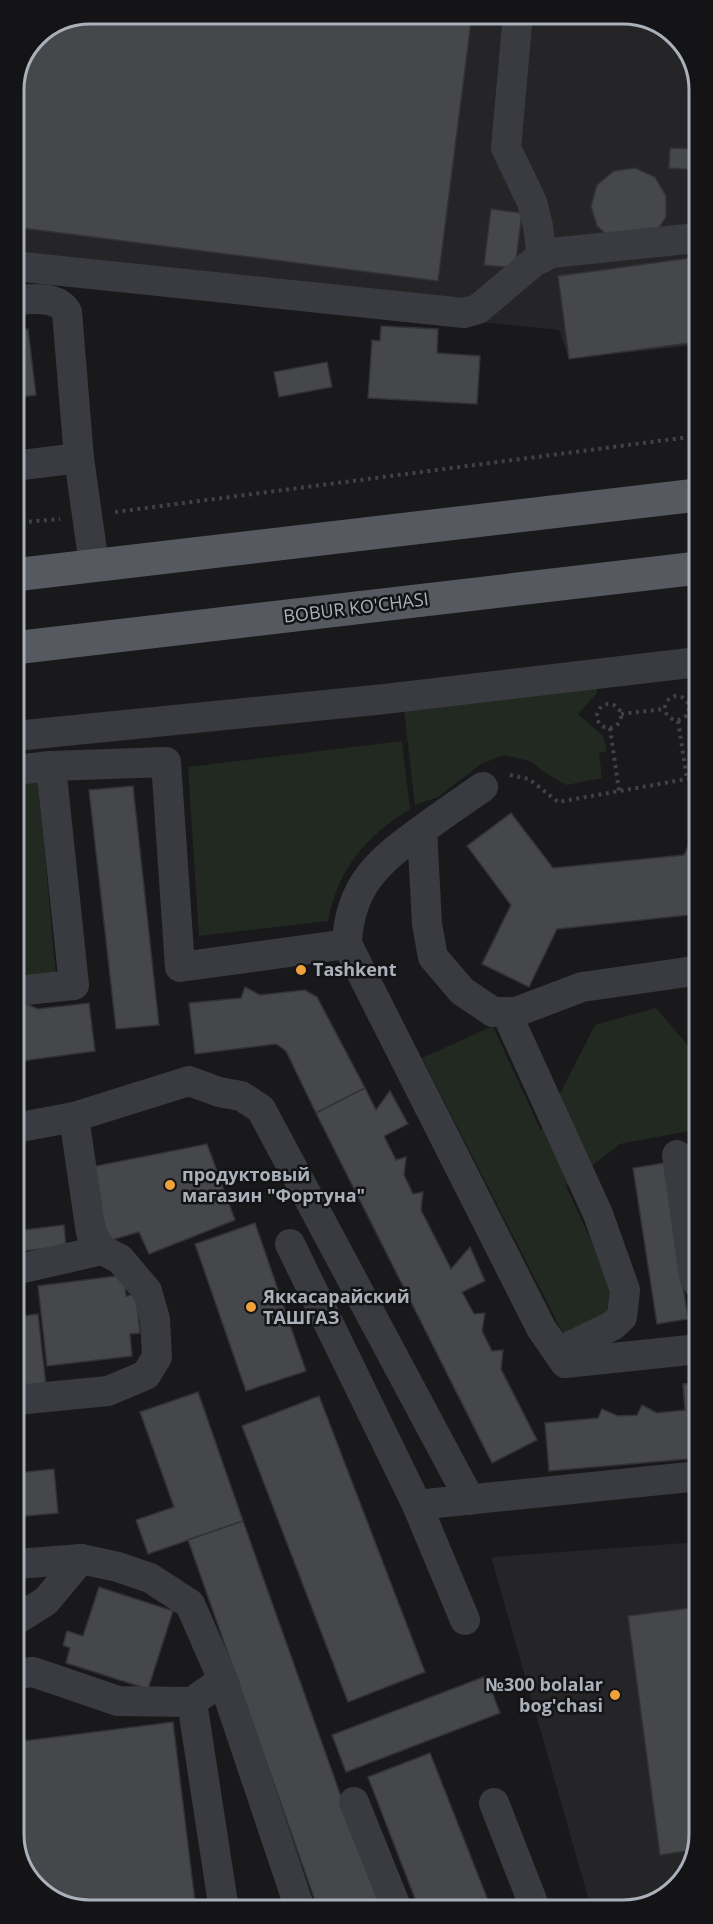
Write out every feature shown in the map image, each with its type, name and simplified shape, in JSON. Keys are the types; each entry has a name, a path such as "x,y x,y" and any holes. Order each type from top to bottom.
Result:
{"main road":[{"path":"24,574 689,496"},
{"name":"BOBUR KO'CHASI","path":"24,647 689,569"}],"street":[{"path":"517,24 506,148 532,202 542,258"},
{"path":"24,267 464,313 478,309 535,261 551,254 689,239"},
{"path":"24,299 40,298 64,307 68,312 79,458 94,566"},
{"path":"24,465 79,458"},
{"path":"24,735 385,699 689,663"},
{"path":"24,769 166,762 180,967 347,944"},
{"path":"24,990 74,985 51,766"},
{"path":"483,787 390,852 375,867 353,907 348,926 347,944 541,1328 564,1363 689,1350"},
{"path":"422,830 427,924 433,957 462,991 493,1012 516,1012 582,987 689,972"},
{"path":"506,1012 598,1214 625,1290 622,1317 612,1326 558,1352"},
{"path":"24,1126 74,1117 189,1081 219,1092 241,1096 261,1109 470,1500"},
{"path":"24,1399 108,1391 146,1375 157,1357 155,1319 147,1291 120,1259 102,1250 91,1233 74,1117"},
{"path":"677,1155 689,1241"},
{"path":"290,1244 417,1505 465,1620"},
{"path":"24,1268 102,1250"},
{"path":"417,1505 689,1477"},
{"path":"24,1615 46,1600 81,1559"},
{"path":"24,1563 81,1559 118,1567 150,1578 190,1604 223,1680 297,1900"},
{"path":"24,1673 33,1672 118,1701 192,1702 223,1680"},
{"path":"192,1702 222,1900"},
{"path":"354,1802 394,1900"},
{"path":"494,1803 531,1900"}],"path":[{"path":"24,522 87,516 689,437"},
{"path":"677,696 685,699 689,708 685,717 678,720 670,719 664,709 666,701 677,696"},
{"path":"605,704 614,704 620,709 621,714 617,725 610,728 602,726 597,720 599,709 605,704"},
{"path":"621,714 664,709"},
{"path":"483,787 506,774 529,779 558,802 687,779 678,720"},
{"path":"610,728 619,791"}],"shaded area":[{"path":"90,24 627,24 656,33 678,54 687,73 689,90 689,346 569,359 559,330 24,274 24,86 29,65 43,43 54,35 78,25"},
{"path":"596,683 597,693 578,714 603,736 607,751 599,753 602,778 566,785 530,761 504,755 481,764 438,797 415,805 404,710"},
{"path":"402,741 410,809 380,831 356,856 339,886 328,921 199,936 188,767"},
{"path":"38,779 56,976 24,979 24,781"},
{"path":"656,1008 689,1046 689,1131 620,1144 566,1186 624,1312 568,1343 422,1058 493,1026 541,1131 595,1025"},
{"name":"№300 bolalar bog'chasi","path":"689,1543 689,1834 680,1867 670,1881 648,1895 622,1900 589,1900 491,1557"}],"building":[{"path":"90,24 471,24 438,281 24,228 24,86 29,65 35,54 43,43 65,29"},
{"path":"670,148 689,149 689,169 669,168"},
{"path":"635,168 655,177 666,196 666,217 654,235 613,241 597,226 591,206 597,185 614,171"},
{"path":"491,209 522,213 515,268 484,265"},
{"path":"689,258 689,343 569,359 558,276"},
{"path":"381,326 438,329 437,353 480,356 477,404 368,398 372,340 380,341"},
{"path":"28,329 36,395 24,397 24,330"},
{"path":"327,362 332,387 279,397 274,372"},
{"path":"133,786 159,1025 116,1029 89,790"},
{"path":"511,813 553,868 684,855 689,844 689,915 557,929 529,987 482,964 511,905 467,846"},
{"path":"245,987 260,995 305,990 317,997 365,1088 316,1113 286,1051 276,1044 195,1054 189,1003 241,998"},
{"path":"24,1003 38,1009 89,1003 95,1051 24,1061"},
{"path":"365,1088 376,1110 390,1091 408,1124 384,1136 396,1160 406,1157 404,1175 413,1194 423,1192 421,1210 451,1269 470,1247 485,1281 462,1292 474,1314 485,1313 482,1331 492,1351 503,1350 501,1369 537,1440 492,1463 316,1113"},
{"path":"207,1144 235,1220 149,1254 139,1232 108,1241 91,1167"},
{"path":"664,1163 688,1319 657,1324 633,1168"},
{"name":"Яккасарайский ТАШГАЗ","path":"255,1223 306,1371 246,1391 195,1244"},
{"path":"64,1225 66,1246 24,1251 24,1230"},
{"path":"124,1275 126,1296 136,1294 140,1333 130,1334 132,1356 47,1366 38,1286"},
{"path":"38,1314 47,1395 24,1397 24,1316"},
{"path":"683,1384 689,1384 689,1459 549,1471 545,1423 598,1418 602,1409 618,1416 637,1415 642,1405 657,1413 685,1410"},
{"path":"198,1392 243,1521 148,1554 136,1520 174,1507 140,1412"},
{"path":"319,1396 425,1672 348,1702 242,1426"},
{"path":"54,1469 58,1513 24,1516 24,1472"},
{"path":"243,1521 378,1900 315,1900 188,1540"},
{"path":"99,1587 173,1611 148,1689 66,1663 70,1648 63,1645 67,1631 83,1636"},
{"path":"689,1608 689,1834 686,1851 660,1855 628,1616"},
{"path":"486,1676 500,1713 346,1772 332,1735"},
{"path":"173,1722 195,1900 86,1900 65,1895 47,1883 33,1867 26,1851 24,1741"},
{"path":"430,1753 488,1900 416,1900 368,1777"}],"place":[{"name":"Tashkent","path":"301,970"},
{"name":"продуктовый магазин \"Фортуна\"","path":"170,1185"},
{"name":"Яккасарайский ТАШГАЗ","path":"251,1307"},
{"name":"№300 bolalar bog'chasi","path":"615,1695"}]}
